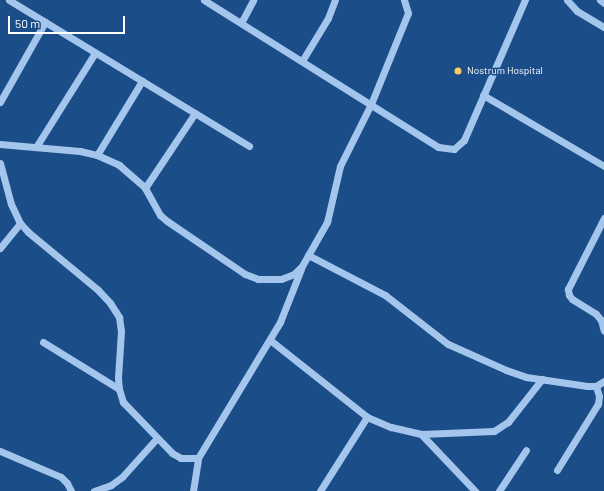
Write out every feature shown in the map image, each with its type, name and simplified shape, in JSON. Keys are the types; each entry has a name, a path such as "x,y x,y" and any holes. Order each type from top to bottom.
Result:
{"street":[{"path":"9,0 249,146"},
{"path":"204,0 438,147 454,150 464,140 524,0"},
{"path":"241,23 253,0"},
{"path":"302,61 328,18 335,0"},
{"path":"193,491 198,458 270,340 287,308 302,266 327,222 340,166 371,104 408,13 406,2 404,0"},
{"path":"567,0 577,11 604,26"},
{"path":"600,0 604,3"},
{"path":"0,102 45,22"},
{"path":"36,147 95,53"},
{"path":"97,155 142,81"},
{"path":"483,96 604,166"},
{"path":"144,188 195,113"},
{"path":"0,144 80,150 97,155 119,165 144,188 160,215 166,222 245,274 258,279 281,279 294,274 302,266"},
{"path":"0,163 11,204 20,222 28,232 98,290 110,303 119,317 121,331 119,389 123,402 172,453 181,458 198,458"},
{"path":"604,218 568,288 569,295 572,299 596,314 601,320 604,329"},
{"path":"0,248 20,222"},
{"path":"308,255 385,295 448,344 506,370 542,380 587,386 596,386 604,381"},
{"path":"270,340 367,417 391,427 421,434 494,431 508,422 542,380"},
{"path":"42,342 119,389"},
{"path":"557,470 598,404 599,396 596,386"},
{"path":"320,491 367,417"},
{"path":"421,434 475,491"},
{"path":"94,491 111,485 122,477 157,438"},
{"path":"499,491 526,450"},
{"path":"0,451 62,477 71,491"}],"place":[{"name":"Nostrum Hospital","path":"458,71"}]}
